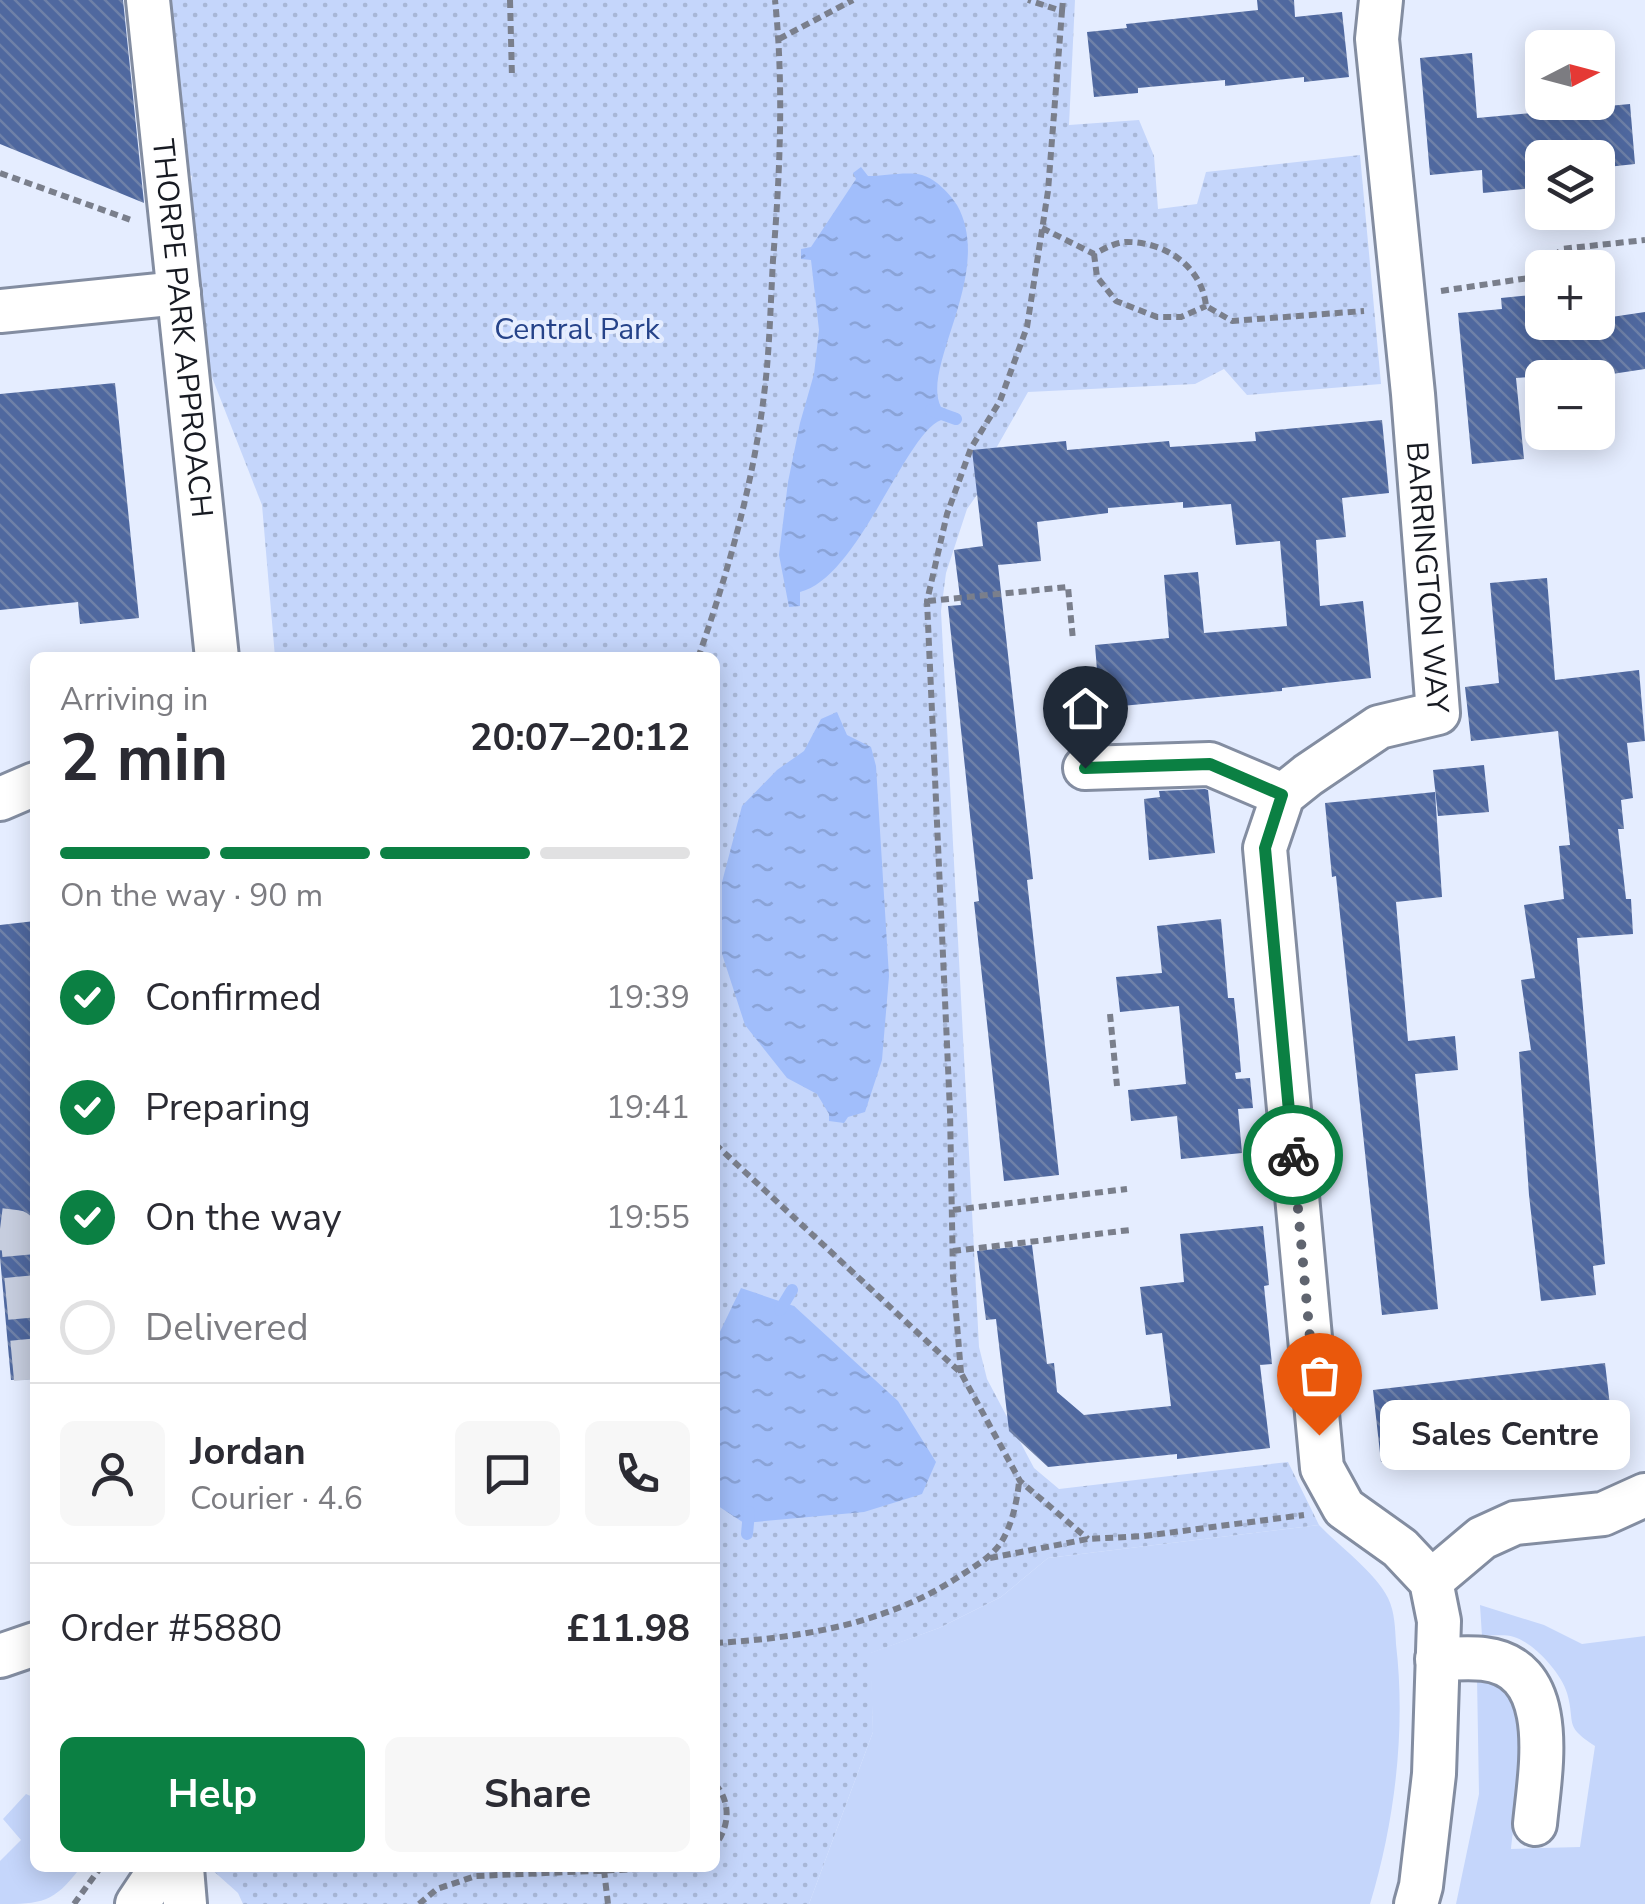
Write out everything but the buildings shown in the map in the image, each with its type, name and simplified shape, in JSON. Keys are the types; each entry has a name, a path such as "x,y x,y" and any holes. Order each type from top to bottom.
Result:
{"street":[{"name":"THORPE PARK APPROACH","path":"148,0 216,652"},
{"name":"BARRINGTON WAY","path":"1282,795 1379,727 1438,713 1377,39 1381,0"},
{"path":"0,310 178,293"},
{"path":"1085,768 1210,764 1282,795 1265,848 1322,1468 1344,1508 1400,1548 1431,1581 1439,1621 1434,1774 1416,1904"},
{"path":"0,799 30,786"},
{"path":"1431,1581 1482,1538 1516,1522 1604,1514 1645,1495"},
{"path":"0,1656 30,1646"},
{"path":"1438,1659 1487,1659 1519,1673 1536,1702 1543,1747 1535,1824"},
{"path":"137,1904 157,1872"},
{"path":"182,1872 185,1904"}],"path":[{"path":"510,0 512,78"},
{"path":"700,652 724,582 750,476 766,370 779,187 779,39 775,0"},
{"path":"779,39 853,0"},
{"path":"1028,0 1062,11"},
{"path":"961,1373 927,601 947,514 971,448 1000,401 1026,327 1042,228 1063,0"},
{"path":"0,174 172,234"},
{"path":"1042,228 1094,254"},
{"path":"1560,250 1645,240"},
{"path":"1094,254 1120,242 1155,245 1184,261 1204,285 1206,306"},
{"path":"1094,254 1097,277 1116,302 1157,317 1181,317 1206,306"},
{"path":"1206,306 1232,321 1403,302 1525,279"},
{"path":"927,601 1068,587 1073,640"},
{"path":"1110,1014 1117,1086"},
{"path":"720,1149 961,1373 1020,1481 1088,1538"},
{"path":"952,1210 1127,1189"},
{"path":"953,1251 1130,1230"},
{"path":"720,1643 798,1637 882,1614 939,1590 987,1558 1002,1541 1017,1506 1020,1481"},
{"path":"987,1558 1088,1538 1210,1528 1344,1508"},
{"path":"720,1790 727,1816 720,1838"},
{"path":"78,1903 97,1872"},
{"path":"419,1904 437,1888 476,1876 543,1872"},
{"path":"604,1872 608,1904"}],"green space":[{"name":"Central Park","path":"140,0 1075,0 1069,125 1139,120 1154,156 1158,209 1197,204 1206,172 1360,155 1381,384 1247,395 1224,369 1195,384 1028,392 990,459 986,482 967,509 946,573 941,611 979,1347 987,1379 1034,1468 1059,1489 1288,1462 1319,1525 1048,1558 1001,1597 939,1628 871,1653 873,1732 809,1904 243,1904 238,1893 214,1872 720,1872 720,652 275,652 262,505 179,293 192,176 164,163"},
{"path":"1319,1525 1375,1579 1388,1598 1394,1621 1399,1742 1392,1808 1370,1904 809,1904 873,1732 870,1653 939,1628 1001,1597 1048,1558"},
{"path":"1480,1605 1544,1625 1582,1644 1645,1636 1645,1904 1456,1904 1479,1794 1477,1677 1509,1689 1521,1711 1522,1748 1511,1849 1580,1847 1595,1746 1574,1728 1564,1685 1538,1652 1514,1637 1482,1636"},
{"path":"26,1794 30,1796 30,1872 76,1872 54,1895 26,1903 0,1904 0,1861 21,1840 3,1819"}],"water":[{"path":"861,167 868,176 910,173 932,180 957,205 966,232 968,260 963,288 937,390 941,407 946,409 945,419 931,427 915,446 843,559 822,580 800,592 800,606 789,607 779,555 788,482 814,374 819,330 811,260 801,259 801,249 811,247 856,179 853,173"},
{"path":"837,712 847,735 871,747 876,766 889,976 882,1060 865,1112 848,1117 844,1123 829,1121 817,1094 787,1078 745,1025 722,954 722,882 742,806 777,770 804,751 821,719"},
{"path":"741,1288 794,1306 898,1401 936,1462 922,1494 864,1512 744,1523 720,1507 720,1332"}],"waterway":[{"path":"931,410 956,419"},
{"path":"780,1310 792,1290"},
{"path":"747,1534 749,1512"}],"tunnel":[{"path":"0,1229 16,1231 22,1241 30,1326"}],"way so far":[{"path":"1293,1155 1319,1435"}],"place":[{"name":"Sales Centre","path":"1319,1435"}],"route":[{"path":"1085,768 1210,764 1282,795 1265,848 1293,1155"}]}
